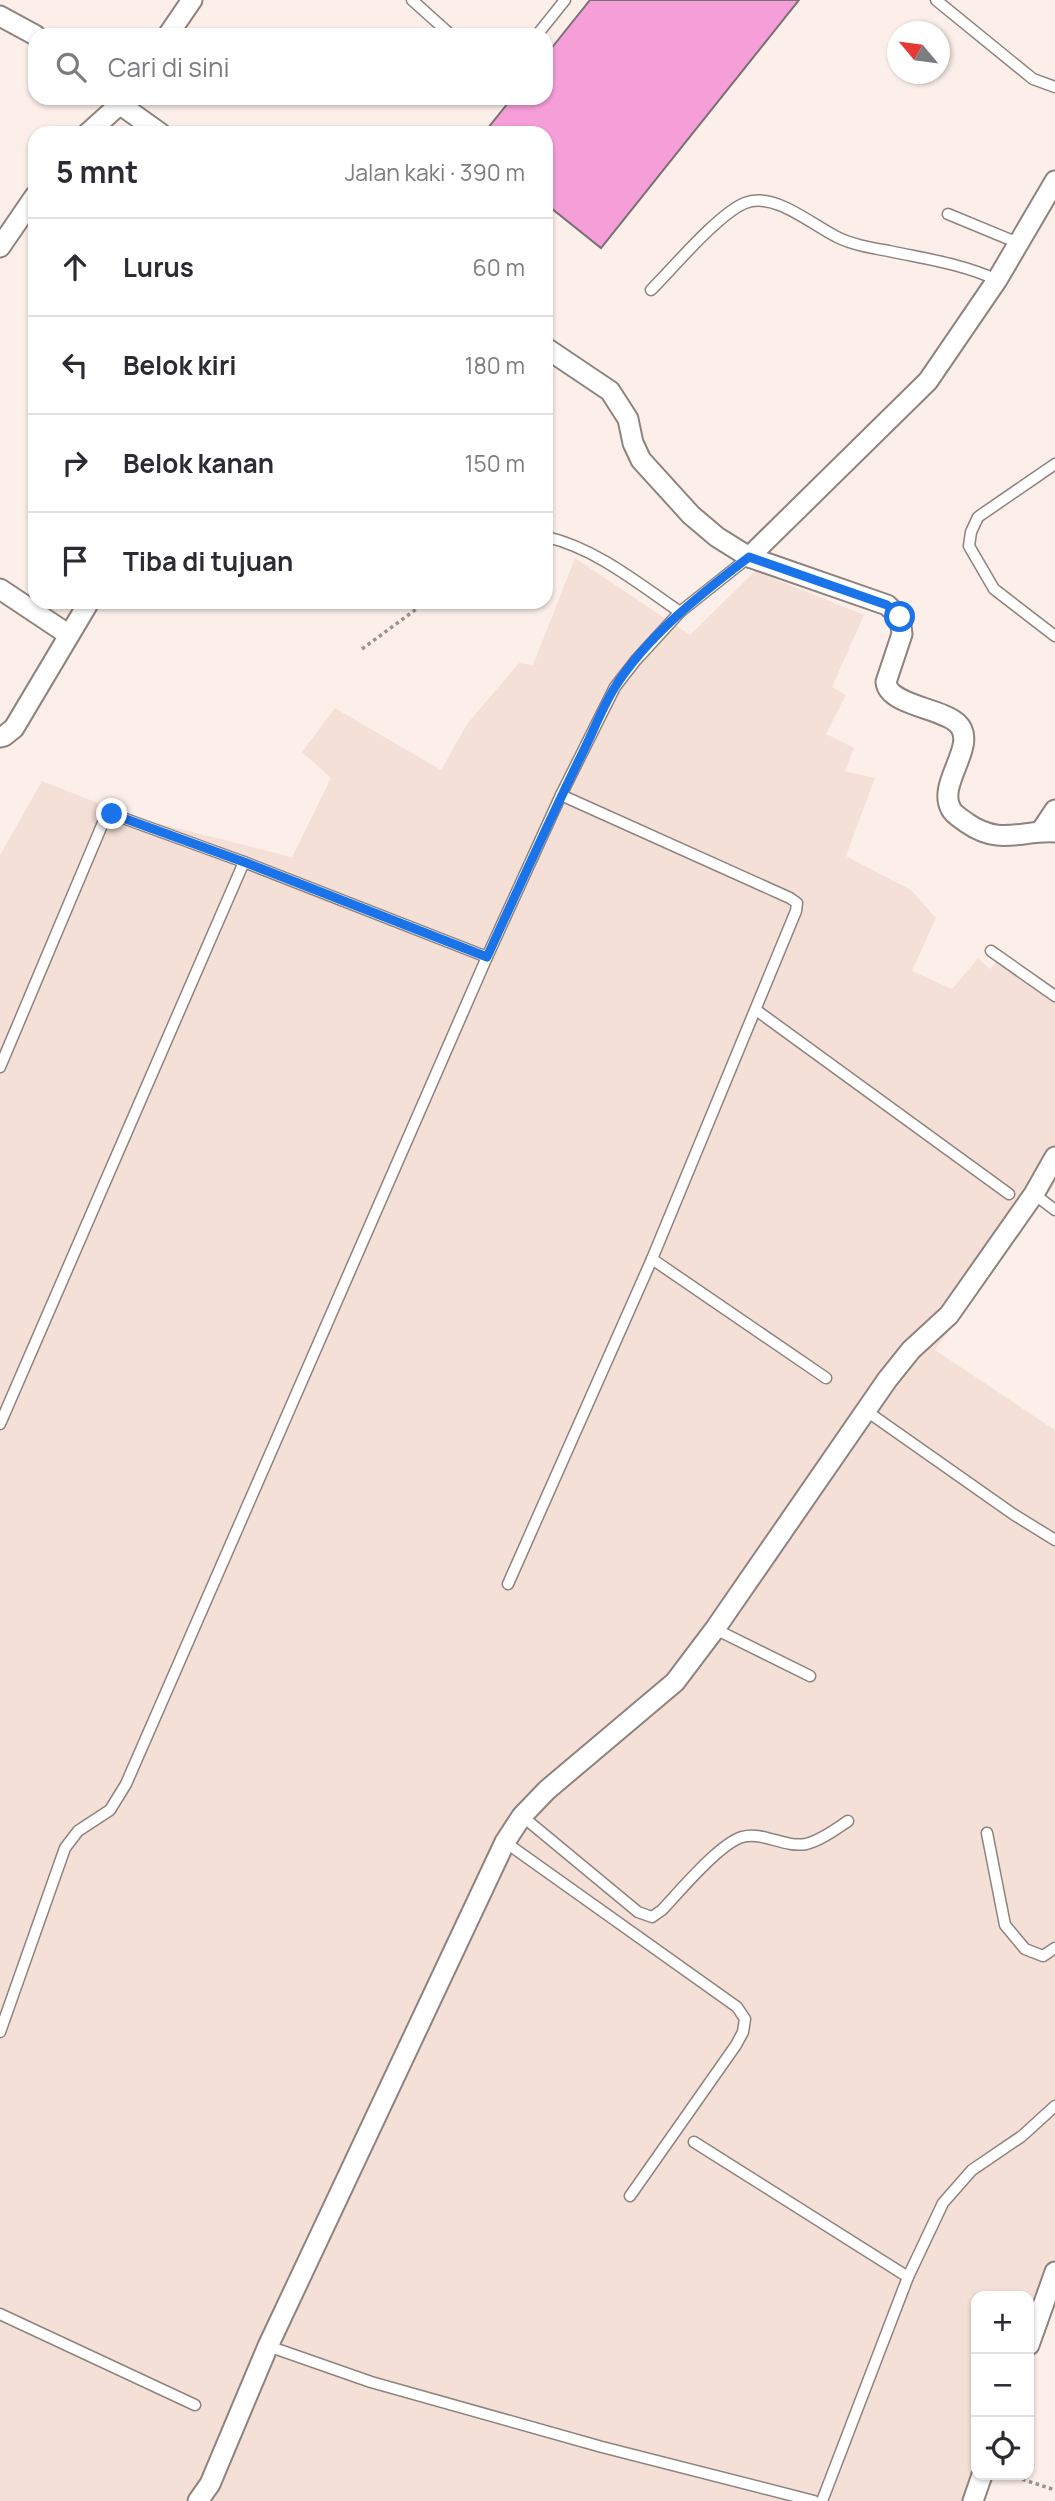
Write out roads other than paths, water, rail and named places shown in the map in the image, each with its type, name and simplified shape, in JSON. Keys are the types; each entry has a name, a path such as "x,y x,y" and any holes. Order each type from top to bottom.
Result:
{"street":[{"path":"173,28 192,0"},
{"path":"0,16 28,31"},
{"path":"95,126 114,105"},
{"path":"123,105 151,126"},
{"path":"749,557 928,381 997,280 1055,181"},
{"path":"0,247 28,206"},
{"path":"553,353 610,391 628,419 633,443 641,460 691,515 717,537 749,557 887,605 900,617 902,634 886,687 892,695 950,718 962,729 964,744 949,787 948,801 952,811 979,830 992,835 1017,836 1048,832 1055,810"},
{"path":"0,589 28,608"},
{"path":"30,609 69,635"},
{"path":"0,737 14,728 85,609"},
{"path":"198,2501 210,2484 268,2346 505,1842 522,1816 547,1790 675,1682 715,1629 865,1410 911,1350 949,1315 1034,1194 1055,1157"},
{"path":"1034,2331 1055,2272"},
{"path":"973,2501 980,2480"}],"lane":[{"path":"412,0 443,28"},
{"path":"543,28 565,0"},
{"path":"936,0 1033,79 1055,87"},
{"path":"651,290 727,214 747,202 768,201 801,215 839,238 865,247 972,268 997,280"},
{"path":"948,214 1018,243"},
{"path":"1055,464 978,517 971,532 969,546 994,589 1055,636"},
{"path":"553,538 610,563 680,612"},
{"path":"0,2032 3,2016 65,1848 78,1831 110,1810 127,1784 487,957 561,795 615,687 680,612 749,557"},
{"path":"508,1584 652,1259 756,1010 797,903 561,795"},
{"path":"0,1067 105,818 112,814 244,862 487,957"},
{"path":"0,1424 244,862"},
{"path":"991,951 1055,996"},
{"path":"756,1010 1009,1194"},
{"path":"1034,1194 1055,1210"},
{"path":"652,1259 826,1378"},
{"path":"865,1410 1013,1514 1055,1539"},
{"path":"715,1629 810,1676"},
{"path":"522,1816 638,1912 652,1917 663,1910 722,1849 738,1838 751,1835 807,1844 848,1821"},
{"path":"987,1833 1005,1925 1025,1949 1042,1956 1055,1948"},
{"path":"505,1842 737,2007 745,2019 737,2045 630,2196"},
{"path":"822,2501 908,2277 943,2203 972,2170 1022,2136 1055,2106"},
{"path":"694,2142 908,2277"},
{"path":"0,2314 195,2405"},
{"path":"268,2346 371,2382 814,2501"}]}
